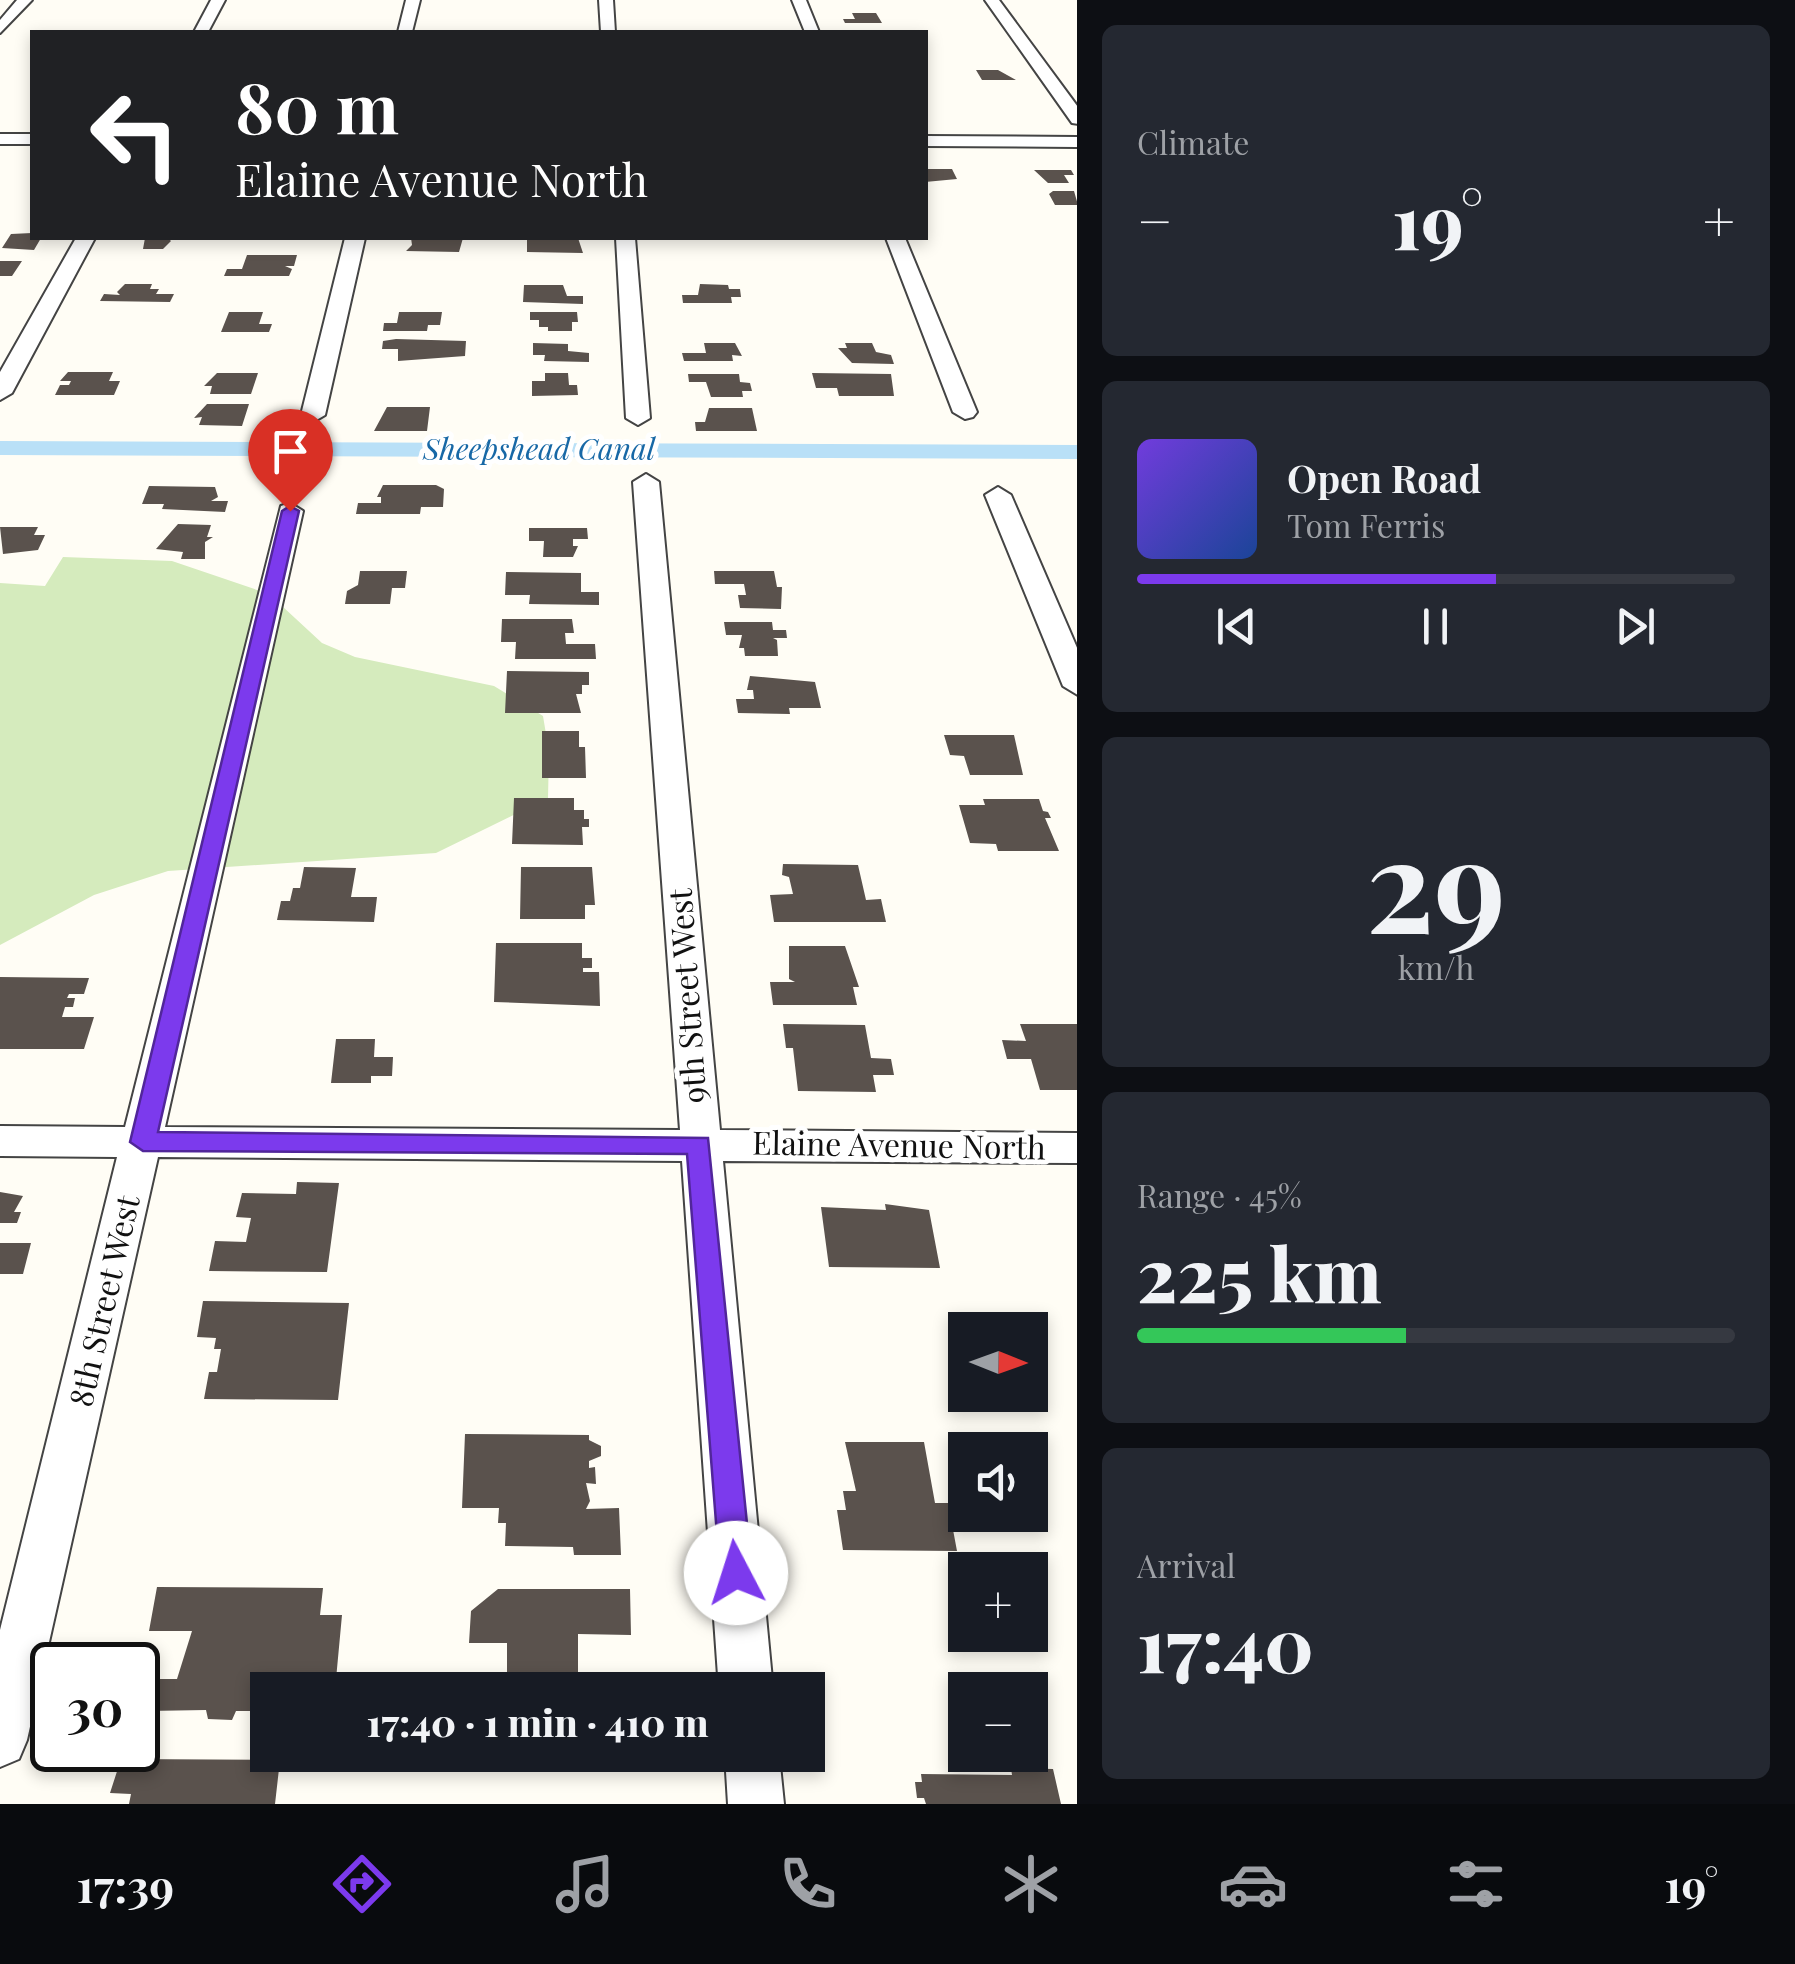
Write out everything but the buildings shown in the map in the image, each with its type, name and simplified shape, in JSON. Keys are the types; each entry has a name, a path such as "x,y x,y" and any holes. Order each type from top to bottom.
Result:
{"street":[{"path":"0,29 25,0"},
{"path":"201,30 218,0"},
{"path":"406,30 413,0"},
{"path":"606,0 608,30"},
{"path":"799,0 811,30"},
{"path":"992,0 1077,117"},
{"path":"0,139 30,139"},
{"path":"928,141 1077,142"},
{"path":"0,393 84,240"},
{"path":"313,415 355,240"},
{"path":"625,240 638,418"},
{"path":"896,240 966,412"},
{"name":"9th Street West","path":"646,482 744,1672"},
{"path":"998,495 1077,684"},
{"name":"8th Street West","path":"0,1740 290,511"},
{"name":"Elaine Avenue North","path":"0,1141 1077,1148"},
{"path":"753,1772 756,1804"}],"green space":[{"path":"63,557 172,561 269,594 322,643 355,657 494,686 543,716 549,752 548,798 436,853 168,871 94,895 0,945 0,583 45,586"}],"waterway":[{"name":"Sheepshead Canal","path":"0,448 1077,452"}],"route":[{"path":"290,511 143,1142 699,1144 736,1573"}]}
